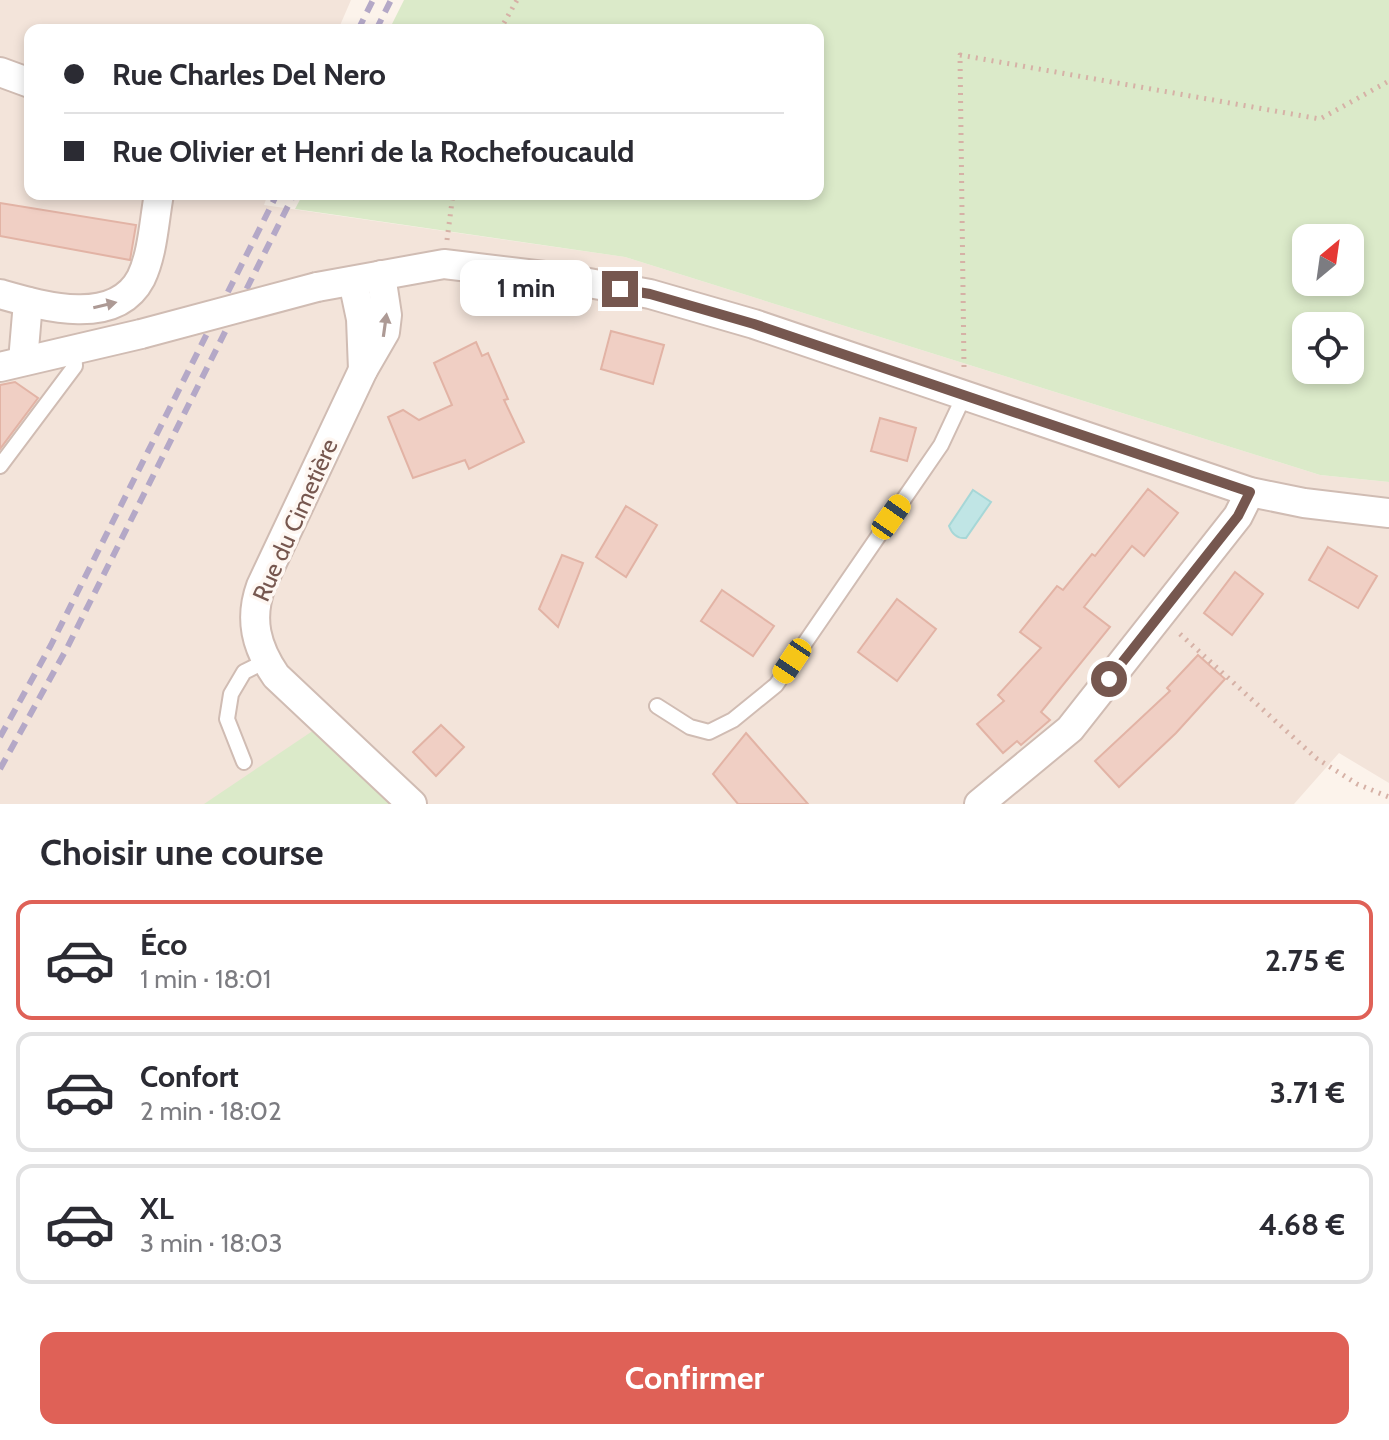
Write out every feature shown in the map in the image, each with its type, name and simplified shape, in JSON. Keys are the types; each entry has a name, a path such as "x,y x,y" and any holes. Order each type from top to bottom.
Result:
{"street":[{"path":"0,72 24,81"},
{"path":"0,294 28,302 76,308 107,308 124,299 140,280 149,256 158,200"},
{"path":"28,302 11,364 141,334 317,287 444,264 561,278 650,294 754,324 1250,492 1304,503 1389,513"},
{"name":"Rue du Cimetière","path":"381,275 387,315 385,332 363,370 256,599 253,617 256,636 266,661 288,690 412,804"},
{"name":"Rue du Cimetière","path":"353,281 361,319 363,370"},
{"path":"979,804 1070,729 1238,516 1250,492"}],"lane":[{"path":"0,466 75,366 74,348"},
{"path":"657,706 690,727 709,732 733,720 776,685 941,445 964,396"},
{"path":"244,762 227,719 231,694 244,672 266,661"}],"path":[{"path":"503,24 517,0"},
{"path":"964,396 960,55 1320,119 1389,81"},
{"path":"444,264 452,200"},
{"path":"1159,614 1316,758 1357,784 1389,797"}],"shaded area":[{"path":"0,0 351,0 341,24 24,24 24,200 266,200 264,205 625,257 1320,475 1389,482 1389,783 1339,753 1294,804 0,804"}],"green space":[{"path":"404,0 1389,0 1389,482 1320,475 625,257 295,209 300,200 824,200 824,24 392,24"},
{"path":"317,728 406,804 204,804"}],"water":[{"path":"973,490 991,502 966,538 960,538 953,534 949,526"}],"building":[{"path":"0,203 136,225 130,260 0,236"},
{"path":"611,331 664,345 653,384 601,369"},
{"path":"476,342 482,356 488,353 508,399 504,400 524,442 469,469 465,460 413,478 388,417 403,410 419,420 452,405 434,363"},
{"path":"15,382 38,398 0,449 0,385"},
{"path":"880,418 916,428 907,461 871,451"},
{"path":"1148,489 1178,513 1144,556 1132,546 1084,607 1110,627 1041,712 1050,720 1021,745 1017,741 1003,753 977,724 1004,701 998,695 1041,648 1020,632 1057,586 1063,590 1092,554 1095,556"},
{"path":"626,506 657,525 626,577 596,557"},
{"path":"1328,547 1377,576 1358,608 1309,580"},
{"path":"562,555 583,563 558,627 539,609"},
{"path":"1235,572 1263,594 1232,635 1204,613"},
{"path":"722,590 774,626 753,656 701,621"},
{"path":"897,599 936,629 897,681 858,652"},
{"path":"1198,655 1225,679 1176,733 1119,787 1095,761 1170,691 1167,688"},
{"path":"441,725 464,747 436,776 413,752"},
{"path":"746,733 808,804 738,804 713,774"}],"railway":[{"path":"361,24 373,0"},
{"path":"379,24 391,0"},
{"path":"0,737 51,645 274,200"},
{"path":"0,769 66,650 291,200"}],"route":[{"path":"620,289 650,294 754,324 1250,492 1238,516 1109,679"}]}
